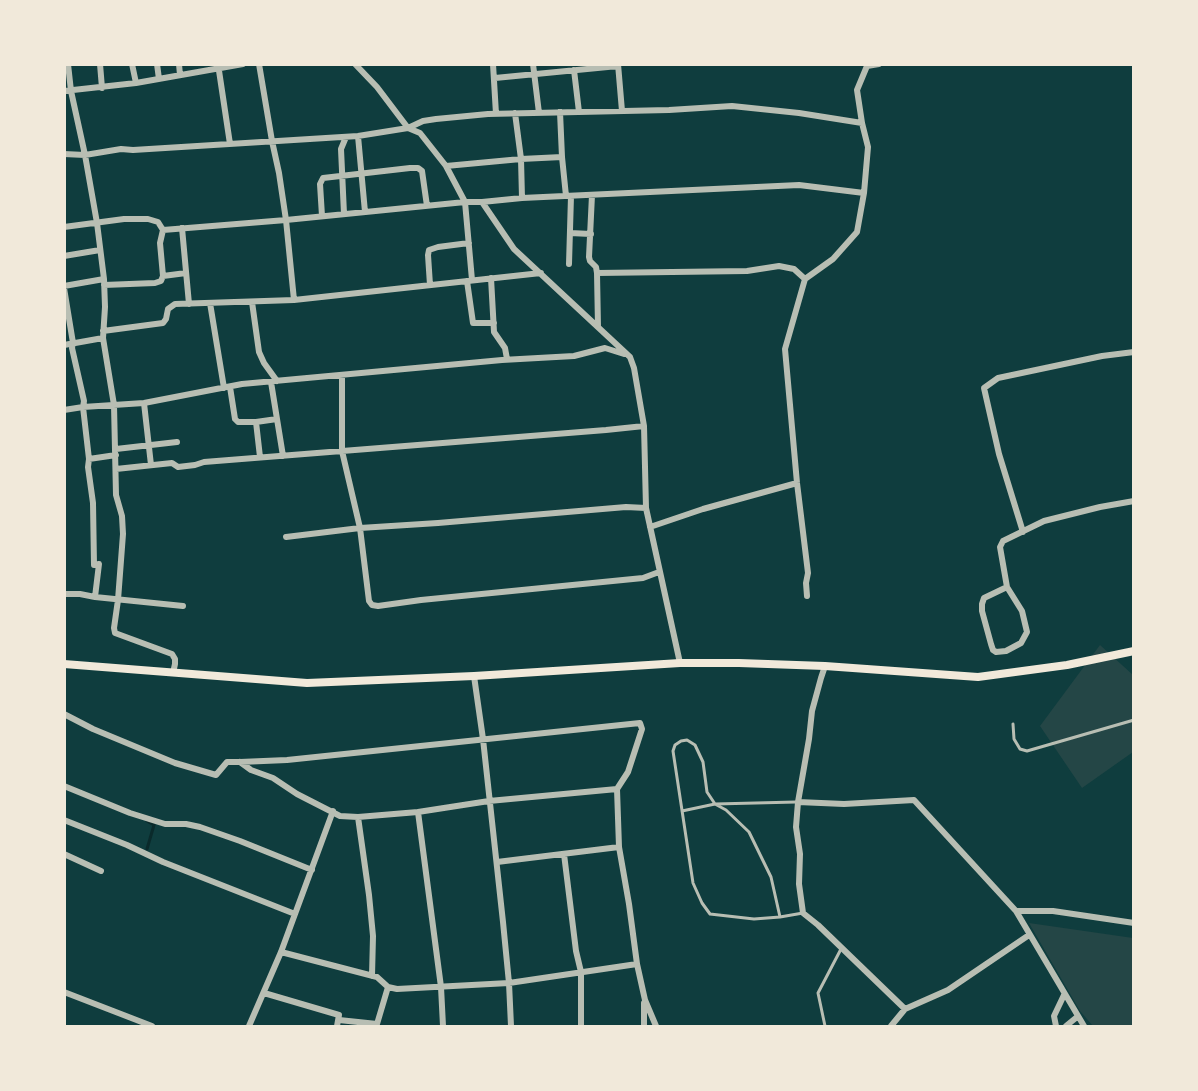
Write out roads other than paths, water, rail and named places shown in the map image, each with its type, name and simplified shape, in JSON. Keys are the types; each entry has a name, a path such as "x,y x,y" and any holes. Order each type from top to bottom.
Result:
{"main road":[{"path":"64,664 307,683 474,676 680,663 825,666 978,677 1067,665 1134,651"}],"street":[{"path":"68,64 68,91 85,155 97,223 104,282 103,338 114,405 116,495 122,516 123,534 114,628 115,633 172,654 175,664 173,674"},
{"path":"100,64 102,88"},
{"path":"132,64 136,83"},
{"path":"157,64 159,79"},
{"path":"179,64 180,75"},
{"path":"68,91 136,83 180,75 201,68 243,64"},
{"path":"259,64 286,220 294,300"},
{"path":"355,64 377,87 408,128 420,133 446,166 465,202 473,323 494,323"},
{"path":"493,64 496,114"},
{"path":"533,64 539,113"},
{"path":"807,596 808,573 785,349 805,279 833,259 857,232 864,193 868,147 857,90 867,66 879,64"},
{"path":"495,78 618,65 622,111"},
{"path":"218,67 230,144"},
{"path":"574,70 579,112"},
{"path":"64,154 85,155 121,149 358,136 408,128 423,121 436,119 516,113 732,106 862,123"},
{"path":"560,112 562,157 568,196 569,264"},
{"path":"516,113 522,198"},
{"path":"358,136 365,212"},
{"path":"344,214 341,149 346,137"},
{"path":"446,166 562,157"},
{"path":"322,216 321,180 327,177 410,168 421,169 427,206"},
{"path":"163,230 522,198 799,185 864,193"},
{"path":"592,195 589,257 597,273 598,327"},
{"path":"482,202 514,249 630,357 644,426 646,508 680,663"},
{"path":"64,227 124,219 148,219 158,222 163,230 160,243 163,276 161,281 155,284 104,282 64,287 72,348 84,401 88,467 93,503 94,565 99,564 95,597"},
{"path":"182,228 189,303"},
{"path":"570,233 591,234"},
{"path":"430,285 429,250 469,243"},
{"path":"64,256 100,250"},
{"path":"597,273 747,272 778,266 794,268 805,279"},
{"path":"163,276 186,273"},
{"path":"103,330 163,323 168,309 175,304 294,300 541,273"},
{"path":"491,278 494,332 505,348 507,359"},
{"path":"252,302 259,352 274,381 283,456"},
{"path":"210,303 236,421 241,423 277,419"},
{"path":"64,345 103,338"},
{"path":"64,410 144,403 227,387 274,381 507,359 574,356 604,348 613,349 630,357"},
{"path":"1023,532 999,454 984,388 998,378 1102,356 1134,352"},
{"path":"342,375 342,451 360,528 369,601 372,605 643,578 659,572"},
{"path":"144,403 151,465"},
{"path":"256,422 260,458"},
{"path":"116,469 172,463 178,467 204,462 644,426"},
{"path":"89,459 148,445 177,442"},
{"path":"650,527 703,509 797,483"},
{"path":"1007,587 984,598 982,604 981,610 993,650 996,652 1006,651 1021,643 1027,632 1022,612 1007,587 1000,547 1003,541 1044,521 1134,501"},
{"path":"286,537 360,528 626,507 646,508"},
{"path":"64,594 183,606"},
{"path":"825,666 812,711 798,802 796,827 803,913 842,947 905,1009"},
{"path":"474,676 497,862 511,1026"},
{"path":"64,714 93,729 175,763 216,775 227,762 287,760 640,723 642,729 628,772 617,789 619,847 637,964 645,1000 656,1026"},
{"path":"240,762 251,770 273,778 297,794 340,816 358,817 418,812 489,801 617,789"},
{"path":"65,786 130,813 165,824 200,827 312,870"},
{"path":"798,802 844,804 914,800 1016,911 1084,1026"},
{"path":"249,1026 281,952 333,811"},
{"path":"418,812 441,987 443,1026"},
{"path":"358,817 373,936 372,976"},
{"path":"64,820 127,845 149,857 295,914"},
{"path":"497,862 619,847"},
{"path":"64,854 101,871"},
{"path":"564,854 576,951 581,972 581,1026"},
{"path":"1016,911 1053,911 1134,923"},
{"path":"891,1026 905,1009 948,990 1029,935"},
{"path":"281,952 377,977 388,987 397,989 509,983 637,964"},
{"path":"264,993 339,1015 338,1023 377,1024 388,987"},
{"path":"64,992 152,1026"},
{"path":"1056,1026 1054,1016 1064,995"},
{"path":"644,1026 645,1000"},
{"path":"1066,1026 1077,1017"}],"lane":[{"path":"1013,724 1014,739 1020,749 1027,751 1134,720"},
{"path":"780,917 771,877 749,832 726,810 715,804 707,792 703,762 695,745 687,740 681,741 675,745 673,751 693,883 702,903 710,914 754,919 780,917 803,913"},
{"path":"682,811 715,804 798,802"},
{"path":"825,1026 818,993 842,947"}],"waterway":[{"path":"147,821 154,825 147,849"}]}
